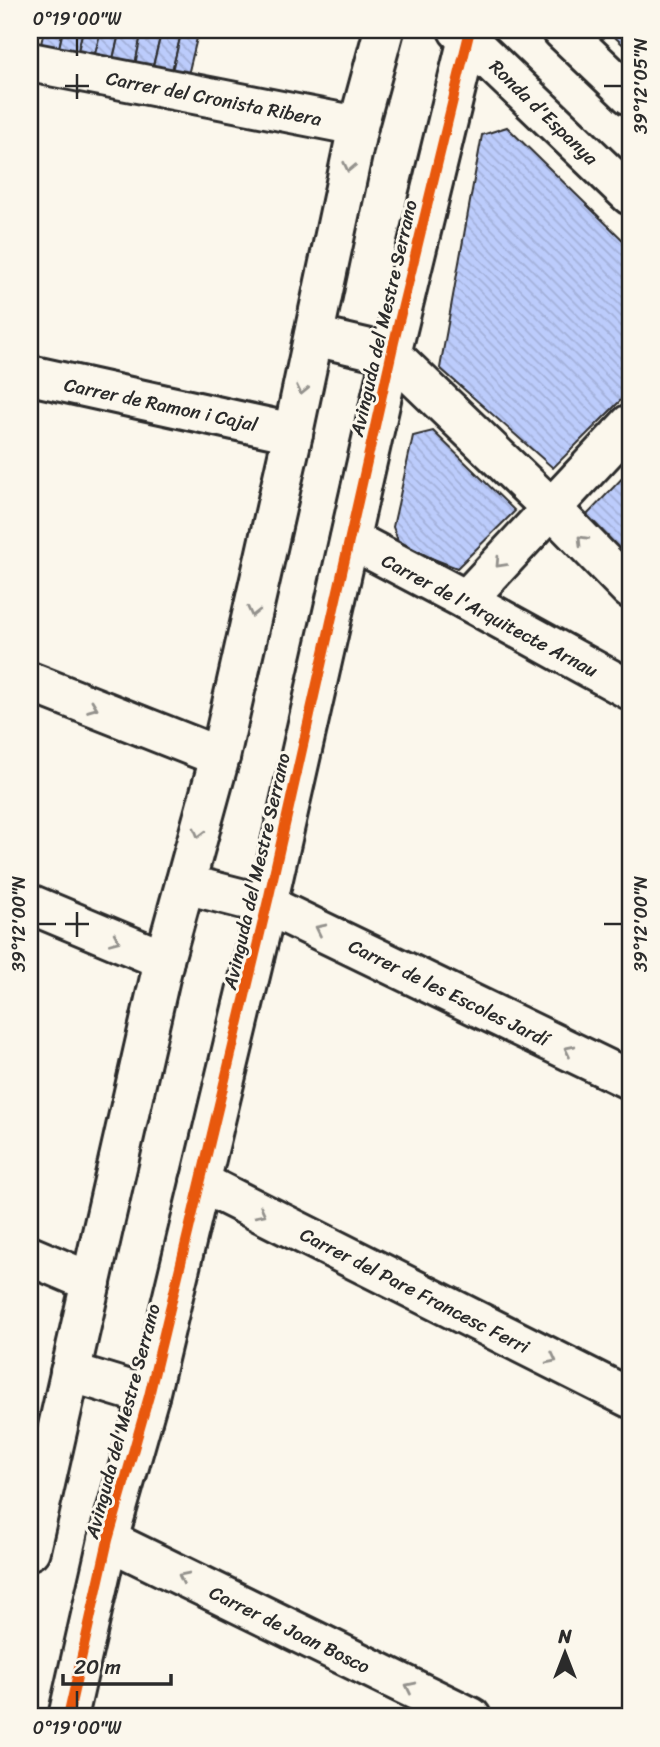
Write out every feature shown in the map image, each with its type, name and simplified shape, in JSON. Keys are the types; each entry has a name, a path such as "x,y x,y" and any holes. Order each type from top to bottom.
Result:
{"main road":[{"path":"30,1550 164,960 220,757 358,126 384,30"},
{"path":"562,30 630,95"},
{"name":"Ronda d'Espanya","path":"465,33 630,195"},
{"name":"Avinguda del Mestre Serrano","path":"68,1717 108,1540 149,1396 267,905 465,33"},
{"name":"Carrer del Cronista Ribera","path":"30,62 358,126"},
{"path":"314,336 391,354 551,508 630,589"},
{"name":"Carrer de Ramon i Cajal","path":"30,375 293,433"},
{"path":"466,600 630,424"},
{"name":"Carrer de l'Arquitecte Arnau","path":"350,539 630,691"},
{"path":"30,682 220,757"},
{"name":"Carrer de les Escoles Jardí","path":"185,884 267,905 630,1080"},
{"path":"30,904 164,960"},
{"name":"Carrer del Pare Francesc Ferri","path":"200,1182 630,1398"},
{"path":"30,1256 91,1282"},
{"path":"70,1372 149,1396"},
{"name":"Carrer de Joan Bosco","path":"108,1540 471,1717"}],"building":[{"path":"44,30 63,30 59,48 41,44"},
{"path":"63,30 83,30 78,51 59,48"},
{"path":"83,30 101,30 95,54 78,51"},
{"path":"101,30 120,30 113,59 95,54"},
{"path":"120,30 142,30 135,65 113,59"},
{"path":"142,30 162,30 152,70 135,65"},
{"path":"162,30 182,30 171,75 152,70"},
{"path":"182,30 199,30 187,79 171,75"},
{"path":"607,30 630,30 630,51"},
{"path":"507,127 630,247 630,391 553,468 440,368 482,135"},
{"path":"433,431 515,511 457,568 400,546 393,527 413,436"},
{"path":"630,470 630,561 584,518"}],"cycle path":[{"path":"68,1717 108,1540 149,1396 269,896 394,342 470,30"}]}
